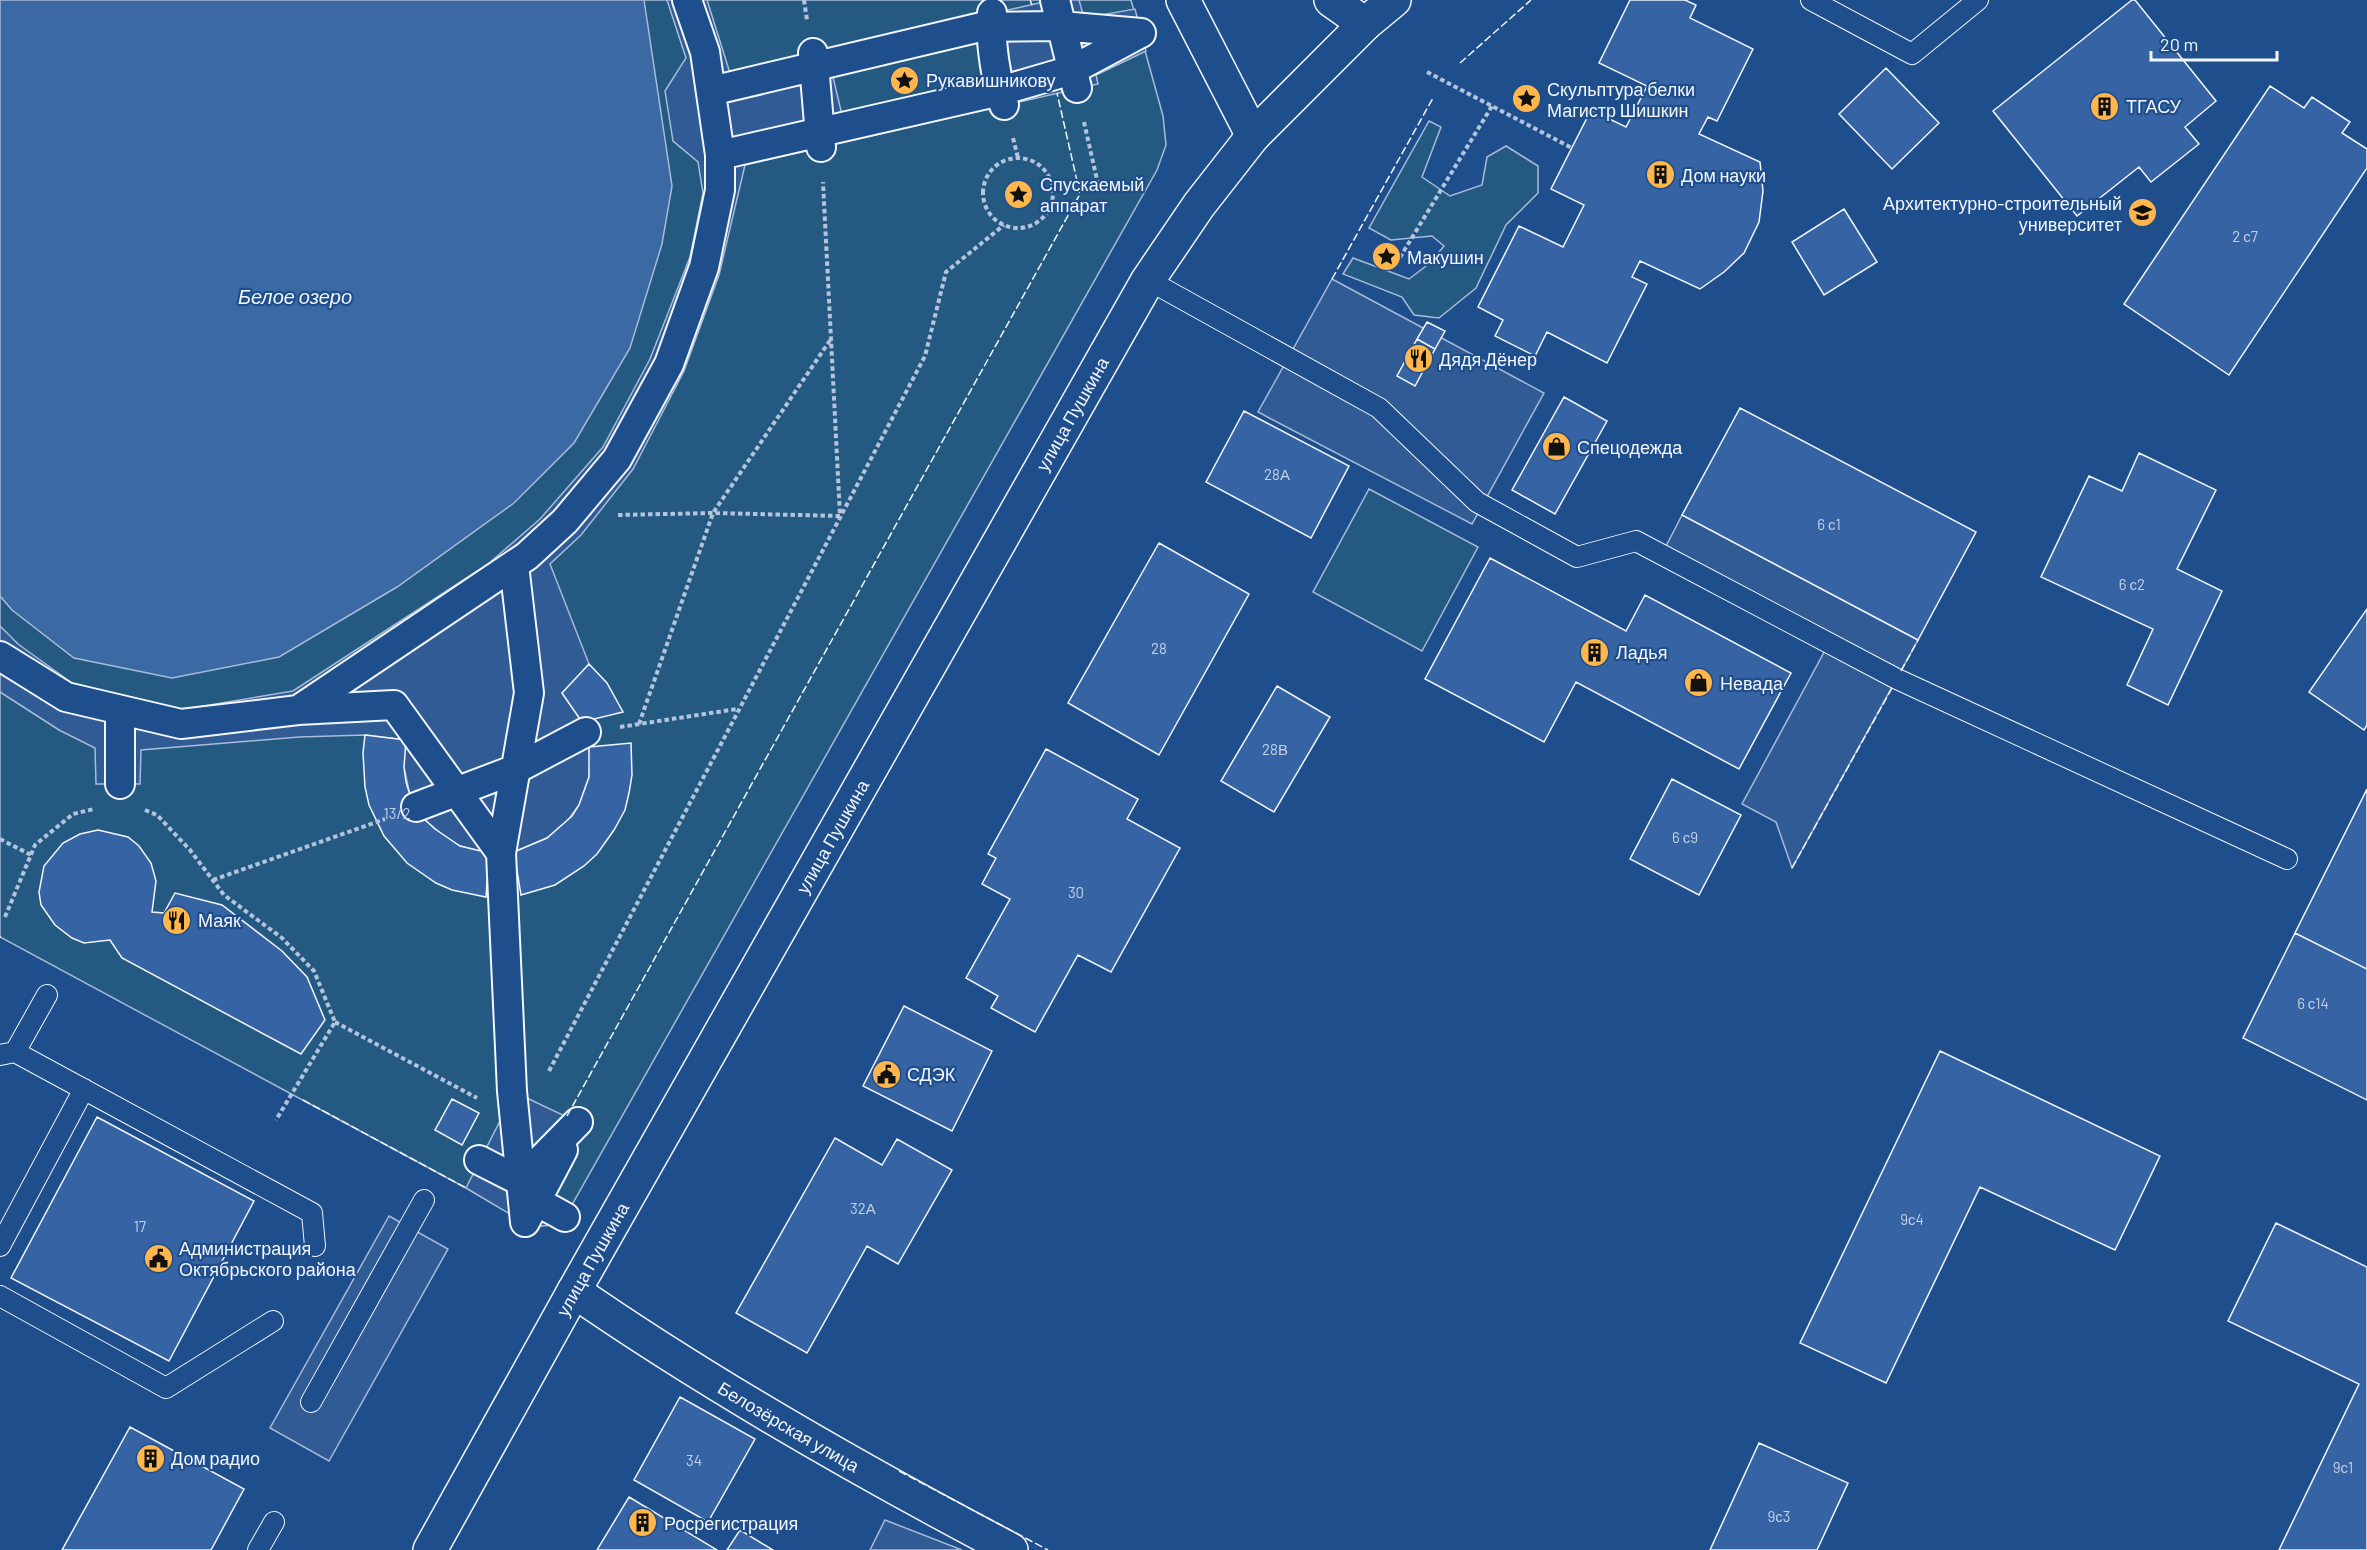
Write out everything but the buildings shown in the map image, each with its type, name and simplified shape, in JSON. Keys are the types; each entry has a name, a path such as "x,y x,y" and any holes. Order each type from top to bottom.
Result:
{"main road":[{"path":"1183,0 1253,136"},
{"path":"1331,0 1365,24"},
{"name":"улица Пушкина","path":"430,1550 574,1291 1148,280 1199,205 1253,136 1365,24 1394,0"},
{"name":"Белозёрская улица","path":"574,1291 633,1331 803,1435 1011,1550"}],"street":[{"path":"298,710 514,565 584,515 617,459 669,364 704,267 720,190 720,155 705,52 687,0"},
{"path":"711,91 813,60 981,27 991,20 1058,13 1141,33 1074,80 821,140 720,155"},
{"path":"1058,13 1074,80"},
{"path":"991,20 1002,98"},
{"path":"813,60 821,140"},
{"path":"514,565 530,693 501,854 517,1109 528,1191"},
{"path":"1,659 66,697 181,724 298,710 394,705 501,854"},
{"path":"120,710 120,784"},
{"path":"416,807 516,769 586,732"},
{"path":"479,1160 565,1217"}],"lane":[{"path":"1811,0 1912,54 1978,0"},
{"path":"1148,280 1379,408 1477,502 1577,557 1636,541 1897,680 2287,859"},
{"path":"47,994 8,1053 84,1089 312,1214 315,1246"},
{"path":"0,1246 84,1089"},
{"path":"311,1402 424,1200"},
{"path":"0,1296 166,1388 273,1321"},
{"path":"258,1550 274,1522"}],"path":[{"path":"1427,72 1572,148"},
{"path":"1074,80 1100,192"},
{"path":"1396,264 1492,106"},
{"path":"821,140 840,516"},
{"path":"1018,158 1031,161 1043,169 1050,180 1053,194 1050,207 1042,219 1031,226 1017,229 1004,225 992,218 985,207 982,193 985,179 993,168 1005,161 1018,158"},
{"path":"550,1069 925,356 946,272 1004,225"},
{"path":"639,724 713,513 832,338"},
{"path":"584,515 713,513 840,516"},
{"path":"586,732 738,709"},
{"path":"5,917 35,845 73,814 102,807"},
{"path":"213,880 416,807"},
{"path":"140,808 157,815 190,850 224,895 282,938 314,971 335,1022 517,1109"},
{"path":"0,839 31,855"},
{"path":"276,1120 335,1022"}],"shaded area":[{"path":"0,0 1131,0 1163,116 1166,145 1157,170 565,1217 532,1227 466,1188 0,937"},
{"path":"667,0 707,0 730,73 1052,0 1079,0 1084,18 1135,9 1146,51 1096,75 1098,84 745,165 719,275 684,371 633,469 581,535 550,564 589,664 562,693 582,722 589,747 590,762 589,777 579,805 565,824 547,838 514,852 489,853 460,846 446,838 424,819 410,795 404,767 405,740 365,735 299,737 141,750 140,784 96,784 95,748 59,730 0,692 0,626 18,644 72,683 180,710 293,691 488,564 540,519 603,447 650,359 690,257 703,193 698,162 673,141 665,91 686,58","holes":["976,39 986,84 843,119 832,73"]},
{"path":"1429,121 1441,127 1422,177 1450,196 1482,185 1487,157 1506,146 1538,166 1538,193 1506,225 1476,288 1439,318 1414,315 1402,297 1343,274 1353,258 1409,279 1430,263 1444,246 1432,236 1391,240 1369,228"},
{"path":"1332,279 1544,393 1472,524 1258,412"},
{"path":"1369,489 1478,547 1422,651 1313,592"},
{"path":"1682,515 1918,640 1792,868 1776,822 1742,804 1829,643 1662,554"},
{"path":"512,1091 586,1126 550,1192 571,1204 565,1217 552,1225 532,1227 466,1188 504,1113"},
{"path":"389,1216 448,1249 329,1461 270,1428"},
{"path":"885,1520 962,1550 870,1550"}],"water":[{"name":"Белое озеро","path":"0,0 644,0 672,186 662,244 630,348 574,443 514,503 397,587 279,657 172,678 74,658 12,610 0,596"}],"fence":[{"path":"1030,0 1032,5"},
{"path":"1460,63 1531,0"},
{"path":"567,1116 1080,194 1057,93"},
{"path":"1332,279 1433,98"},
{"path":"1901,671 1918,640"},
{"path":"1792,868 1892,688"},
{"path":"303,1100 466,1188"},
{"path":"899,1471 1048,1550"}],"place":[{"name":"Рукавишникову","path":"905,80"},
{"name":"Скульптура белки Магистр Шишкин","path":"1526,99"},
{"name":"ТГАСУ","path":"2105,106"},
{"name":"Дом науки","path":"1660,175"},
{"name":"Спускаемый аппарат","path":"1019,194"},
{"name":"Архитектурно-строительный университет","path":"2143,213"},
{"name":"Макушин","path":"1386,257"},
{"name":"Дядя Дёнер","path":"1418,359"},
{"name":"Спецодежда","path":"1556,447"},
{"name":"Ладья","path":"1595,652"},
{"name":"Невада","path":"1699,683"},
{"name":"Маяк","path":"177,920"},
{"name":"СДЭК","path":"886,1074"},
{"name":"Администрация Октябрьского района","path":"158,1258"},
{"name":"Дом радио","path":"150,1458"},
{"name":"Росрегистрация","path":"643,1523"}]}
